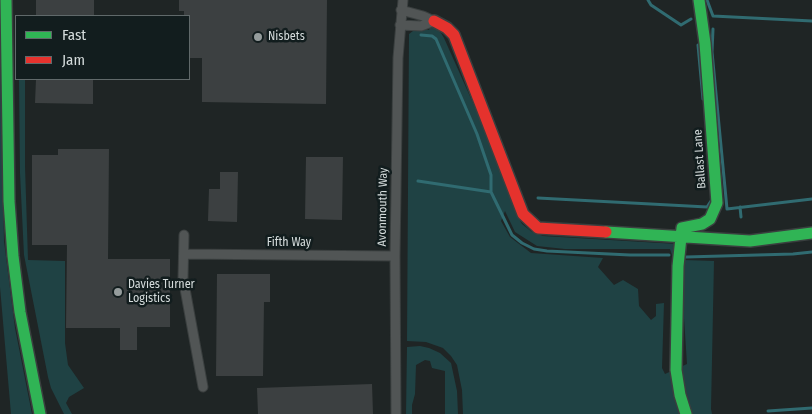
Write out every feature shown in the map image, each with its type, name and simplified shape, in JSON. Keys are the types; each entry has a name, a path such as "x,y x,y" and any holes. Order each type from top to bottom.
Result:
{"main road":[{"path":"6,0 9,201 12,256 29,364 40,414"},
{"name":"Ballast Lane","path":"682,238 682,228 702,224 710,219 717,203 705,43 699,0"},
{"path":"434,22 447,28 454,35 523,214 538,228 750,241 812,233"},
{"path":"682,238 678,266 676,370 680,395 686,414"},
{"path":"29,364 46,414"}],"street":[{"path":"402,5 434,22"},
{"name":"Avonmouth Way","path":"396,414 395,256 398,58 402,5"},
{"path":"400,25 421,26 434,22"},
{"path":"184,235 183,278 203,387"},
{"name":"Fifth Way","path":"184,254 395,256"}],"shaded area":[{"path":"0,0 4,241 15,328 32,414 11,414 0,287"},
{"path":"430,28 435,28 444,38 481,121 522,224 532,232 543,236 677,244 675,258 673,258 670,249 565,249 537,246 515,232 505,211 501,221 510,237 531,253 603,258 598,267 614,285 623,280 638,289 639,306 651,320 656,316 656,304 664,303 662,368 665,374 687,364 681,272 684,260 714,261 712,414 463,414 462,390 457,365 451,356 443,348 426,342 407,341 409,34 420,29 429,30"},
{"path":"19,80 25,80 28,260 65,261 65,343 68,365 84,388 69,397 66,403 72,414 64,414 51,388 48,377 24,255 20,173"},
{"path":"420,346 440,353 451,363 457,391 458,414 445,414 445,371 432,368 430,361 425,360 416,365 412,414 406,414 407,347"}],"building":[{"path":"36,0 94,0 94,15 36,15"},
{"name":"Nisbets","path":"179,0 327,0 326,104 202,102 202,58 190,58 190,15 184,15 184,11 179,11"},
{"path":"36,80 93,80 93,104 35,103"},
{"path":"58,149 109,149 108,259 170,259 170,327 137,327 137,350 120,350 120,328 66,328 67,245 32,245 32,155 58,155"},
{"path":"306,157 343,157 342,220 305,219"},
{"path":"220,172 238,172 237,222 208,221 209,189 220,189"},
{"path":"217,274 270,274 270,302 264,302 263,376 216,376"},
{"path":"372,384 373,414 258,414 257,388"}],"waterway":[{"path":"648,0 651,5 681,25 691,19"},
{"path":"707,0 713,16 812,21"},
{"path":"713,29 712,52 727,209 812,199"},
{"path":"421,35 432,36 436,39 477,134 491,175 491,192 512,235 534,249 547,251 669,255"},
{"path":"698,45 703,99"},
{"path":"418,181 491,192"},
{"path":"538,198 707,207 713,198"},
{"path":"740,207 741,217"},
{"path":"686,257 812,252"},
{"path":"768,411 812,408"}],"traffic: fast":[{"path":"6,0 9,201 13,256 20,312 40,414"},
{"path":"686,414 680,395 676,370 678,266 682,228 702,224 710,219 717,203 705,43 699,0"},
{"path":"606,232 750,241 812,233"}],"traffic: jam":[{"path":"434,21 447,28 454,35 523,214 538,228 606,232"}],"place":[{"name":"Nisbets","path":"258,37"},
{"name":"Davies Turner Logistics","path":"118,292"}]}
